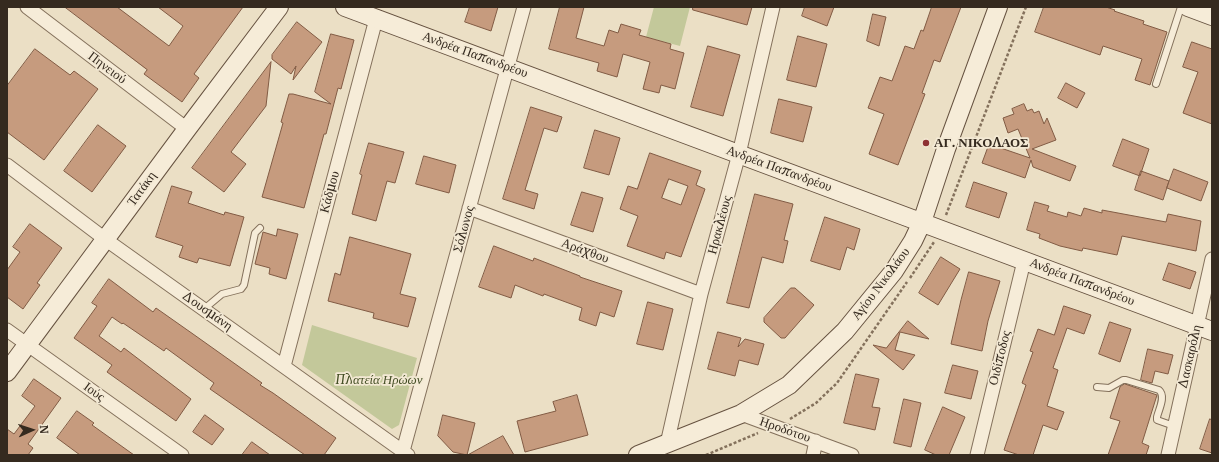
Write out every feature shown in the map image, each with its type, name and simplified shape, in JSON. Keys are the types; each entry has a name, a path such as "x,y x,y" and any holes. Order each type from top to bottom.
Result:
{"street":[{"name":"Πηνειού","path":"27,7 186,129"},
{"name":"Τατάκη","path":"7,372 186,129 279,7"},
{"name":"Ανδρέα Παπανδρέου","path":"345,7 1205,328"},
{"name":"Σόλωνος","path":"406,453 469,208 524,7"},
{"name":"Ηρακλέους","path":"667,444 701,294 739,154 773,7"},
{"name":"Αγίου Νικολάου","path":"638,455 741,414 789,385 845,332 894,271 913,241 922,222 946,149 998,7"},
{"path":"1188,7 1212,16"},
{"name":"Κάδμου","path":"284,366 376,19"},
{"name":"Δουσμάνη","path":"7,165 105,239 406,453"},
{"name":"Αράχθου","path":"469,208 701,294"},
{"name":"Δασκαρόλη","path":"1168,455 1174,426 1205,328 1212,259"},
{"name":"Οιδίποδος","path":"977,455 1024,261"},
{"name":"Ιούς","path":"7,330 182,455"},
{"name":"Ηροδότου","path":"741,414 852,455"},
{"path":"813,455 816,441"}],"lane":[{"path":"1156,84 1181,7"},
{"path":"204,309 222,294 241,288 244,285 255,233 260,228"},
{"path":"1097,387 1109,388 1123,380 1126,380 1159,390 1162,396 1157,420 1174,426"}],"green space":[{"path":"654,7 690,7 680,46 646,37"},
{"name":"Πλατεία Ηρώων","path":"312,325 417,358 399,425 392,429 302,365"}],"building":[{"path":"65,7 117,7 169,46 183,26 158,7 243,7 194,74 199,78 182,102 144,74 147,70"},
{"path":"470,7 498,7 491,31 465,22"},
{"path":"560,7 584,7 576,38 604,46 609,30 618,33 621,24 641,30 639,35 671,44 670,49 684,53 675,89 661,85 659,93 643,89 650,62 623,54 617,77 597,71 599,63 549,49"},
{"path":"693,7 752,7 747,25 693,10"},
{"path":"805,7 834,7 827,26 802,16"},
{"path":"932,7 961,7 940,62 934,60 922,93 925,94 898,165 869,154 884,114 868,108 880,77 892,81 905,46 914,49"},
{"path":"1044,7 1106,7 1144,21 1143,24 1167,32 1150,85 1135,80 1142,59 1103,46 1100,55 1035,32"},
{"path":"873,14 886,17 879,46 867,41"},
{"path":"297,22 322,42 293,80 296,66 291,74 272,59 272,55"},
{"path":"331,34 354,40 341,89 338,88 326,134 324,134 304,208 262,197 283,123 281,122 289,94 331,104 315,92"},
{"path":"798,36 827,44 816,87 787,80"},
{"path":"1192,42 1212,49 1212,124 1183,113 1198,72 1183,67"},
{"path":"708,46 740,55 723,116 691,107"},
{"path":"35,49 70,75 74,71 98,89 44,160 7,132 7,86"},
{"path":"271,62 266,106 231,152 246,164 224,192 192,168"},
{"path":"1066,83 1085,93 1077,108 1058,98"},
{"path":"779,99 812,107 803,142 771,133"},
{"path":"1024,104 1027,111 1032,109 1034,113 1039,111 1044,124 1047,118 1056,140 1032,149 1076,166 1070,181 1033,167 1031,160 1025,178 982,163 989,144 1030,158 1018,129 1008,133 1003,118 1014,114 1012,109"},
{"path":"531,107 562,117 557,132 544,128 525,190 538,194 534,209 503,199"},
{"path":"98,125 126,146 92,192 64,171"},
{"path":"595,130 620,138 609,175 584,168"},
{"path":"1123,139 1149,149 1140,176 1113,166"},
{"path":"369,143 404,152 395,183 387,181 376,221 352,214 362,175 360,174"},
{"path":"650,153 701,171 696,185 705,189 681,257 666,252 664,259 627,246 638,216 620,209 628,186 637,189","holes":["669,179 688,186 681,205 662,198"]},
{"path":"424,156 456,165 449,193 416,184"},
{"path":"1174,169 1208,182 1201,201 1167,188"},
{"path":"1141,171 1169,181 1163,200 1135,190"},
{"path":"974,182 1007,193 999,218 966,207"},
{"path":"172,186 192,192 188,203 224,215 225,212 244,217 230,266 199,258 197,263 179,257 183,246 156,237"},
{"path":"582,192 603,198 593,232 571,225"},
{"path":"755,194 793,204 784,240 788,241 783,263 762,257 749,308 727,303"},
{"path":"1035,202 1049,206 1047,211 1067,217 1068,212 1081,216 1084,208 1102,213 1102,210 1166,222 1168,214 1201,221 1196,251 1122,236 1117,255 1083,248 1082,251 1060,246 1039,238 1040,234 1027,230"},
{"path":"825,217 860,229 854,250 847,247 840,270 811,261"},
{"path":"30,224 62,248 37,283 40,285 23,309 7,297 7,270 20,252 13,247"},
{"path":"278,229 298,234 286,279 269,274 270,268 255,264 263,232 276,236"},
{"path":"350,237 411,254 400,294 416,298 408,327 373,318 374,313 328,301 335,273 340,275"},
{"path":"494,246 533,261 534,258 580,277 622,291 614,317 600,312 596,326 579,320 582,308 544,294 543,296 515,285 511,298 479,287"},
{"path":"941,257 960,269 938,305 919,293"},
{"path":"1169,263 1196,272 1190,289 1163,280"},
{"path":"969,272 1000,281 988,321 982,351 951,344"},
{"path":"109,279 153,312 156,308 262,383 260,385 336,438 324,455 305,455 210,389 214,383 166,348 164,351 112,317 99,336 121,352 124,348 191,399 176,421 107,372 112,365 74,338 97,306 92,303"},
{"path":"791,288 795,288 814,305 785,338 781,338 764,322 764,318"},
{"path":"648,302 673,309 663,350 637,344"},
{"path":"1064,306 1091,315 1084,334 1067,328 1053,368 1058,370 1047,406 1064,412 1057,430 1043,425 1033,455 1019,455 1004,450 1026,385 1022,383 1033,352 1030,351 1038,329 1054,335"},
{"path":"908,321 929,339 900,332 895,350 915,355 903,370 873,345 886,348"},
{"path":"1110,322 1131,329 1120,362 1099,354"},
{"path":"718,332 741,338 738,347 745,339 764,344 758,365 739,360 735,376 708,369"},
{"path":"1148,349 1173,355 1168,374 1155,371 1152,383 1141,380"},
{"path":"953,365 978,371 971,399 945,393"},
{"path":"856,374 879,379 872,407 880,408 875,430 844,423"},
{"path":"34,379 61,398 28,444 33,448 28,455 7,455 7,429 14,434 35,406 22,396"},
{"path":"1125,384 1157,395 1142,443 1149,446 1146,455 1108,455 1120,421 1110,418 1120,387"},
{"path":"577,395 588,435 525,452 517,421 556,411 553,402"},
{"path":"904,399 921,403 911,447 894,443"},
{"path":"943,407 965,417 949,455 936,455 925,450"},
{"path":"77,411 94,423 92,425 134,455 80,455 57,438"},
{"path":"205,415 224,429 212,445 193,432"},
{"path":"443,415 475,423 467,455 453,452 438,436"},
{"path":"1210,419 1212,420 1212,453 1200,449"},
{"path":"503,436 514,455 468,455"},
{"path":"252,442 270,455 242,455"}],"place":[{"name":"ΑΓ. ΝΙΚΟΛΑΟΣ","path":"926,143"}]}
